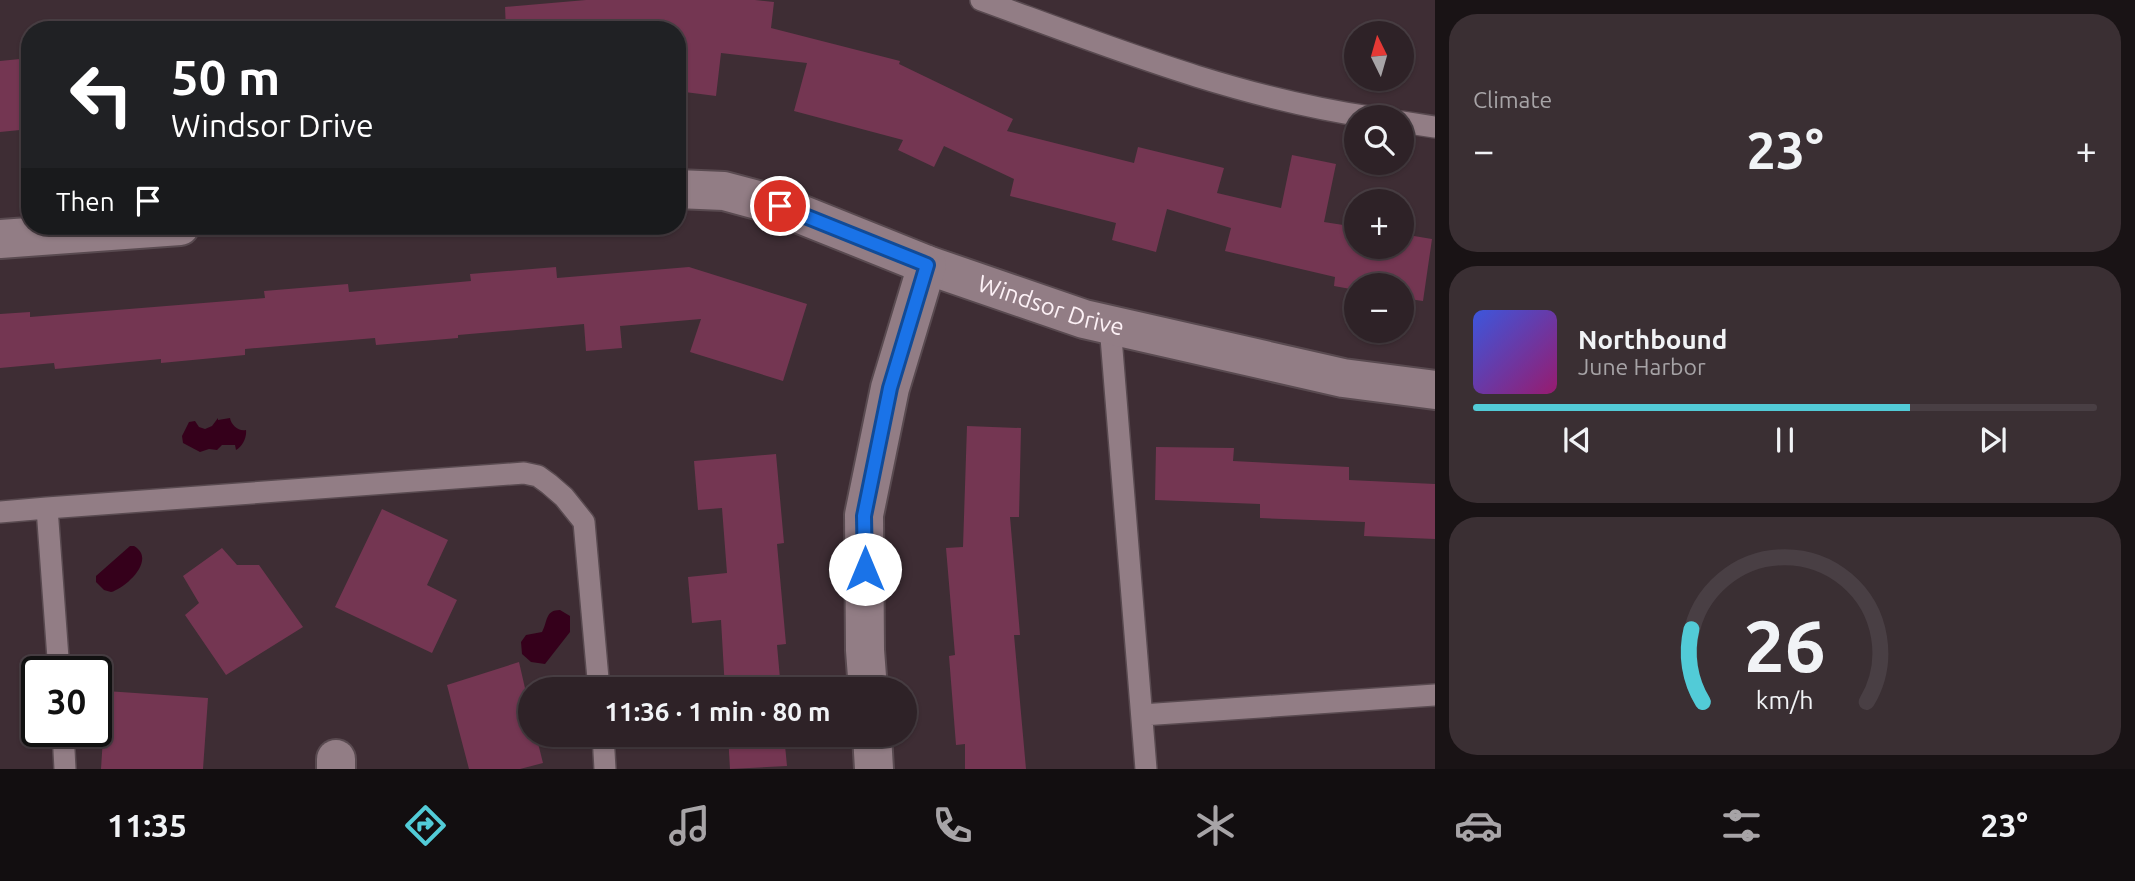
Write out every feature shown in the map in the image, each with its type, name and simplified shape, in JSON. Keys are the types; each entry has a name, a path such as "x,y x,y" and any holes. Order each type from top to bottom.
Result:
{"street":[{"name":"Windsor Drive","path":"686,189 724,191 780,206 927,265 1110,326 1343,378 1435,390"},
{"path":"0,239 55,235"},
{"path":"867,677 864,516 890,388 927,265"},
{"path":"873,747 874,769"}],"lane":[{"path":"981,0 1223,86 1318,110 1344,114"},
{"path":"1414,124 1435,127"},
{"path":"1110,326 1146,769"},
{"path":"0,512 511,474 538,476 564,497 584,522 598,677"},
{"path":"47,508 58,656"},
{"path":"1142,715 1435,695"},
{"path":"64,747 65,769"},
{"path":"604,747 605,769"}],"shaded area":[{"path":"218,418 230,418 236,427 246,430 245,439 238,449 236,450 235,445 222,445 217,450 200,452 183,443 182,436 189,422 195,421 199,427 205,429 212,426"},
{"path":"130,546 140,552 142,558 137,572 117,589 111,592 104,590 96,582 96,576"},
{"path":"560,610 570,616 570,632 545,664 531,662 522,654 521,642 526,635 542,632 549,614"}],"building":[{"path":"586,0 774,2 771,28 900,61 899,64 1013,119 1007,131 1134,163 1138,147 1224,168 1217,193 1281,208 1292,155 1336,164 1324,222 1344,225 1344,259 1414,259 1414,236 1432,239 1423,301 1414,300 1414,273 1344,273 1344,288 1334,286 1335,277 1225,251 1231,228 1167,209 1156,252 1112,240 1116,223 1010,196 1014,179 944,146 934,167 898,150 903,140 794,111 807,63 721,53 716,96 686,92 686,21 506,21 505,7"},
{"path":"21,59 21,130 0,132 0,61"},
{"path":"556,267 557,278 689,267 807,304 783,381 690,352 701,319 620,326 622,348 586,351 584,324 376,345 375,338 245,349 245,355 161,363 161,359 55,369 54,363 0,368 0,314 30,312 30,317 265,298 264,291 348,284 349,292 471,281 470,274"},
{"path":"967,426 1021,428 1019,517 1010,517 1020,635 1014,635 1026,769 965,769 965,744 956,745 949,656 955,655 946,548 963,547"},
{"path":"1156,447 1234,448 1233,461 1349,467 1349,480 1435,484 1435,539 1364,536 1365,522 1260,518 1260,504 1155,500"},
{"path":"776,454 784,543 777,544 786,644 777,645 780,677 724,677 721,620 692,623 688,577 727,573 722,508 698,510 694,461"},
{"path":"382,509 448,540 427,585 457,600 432,653 335,607"},
{"path":"222,548 237,565 259,565 303,627 226,675 185,615 199,603 183,576"},
{"path":"519,662 522,677 518,677 518,747 539,747 543,763 520,769 469,769 447,685"},
{"path":"112,691 208,698 203,769 101,769 102,747 112,747"},
{"path":"729,747 785,747 787,766 730,769"}],"route":[{"path":"780,206 927,265 890,388 864,516 865,569"}]}
